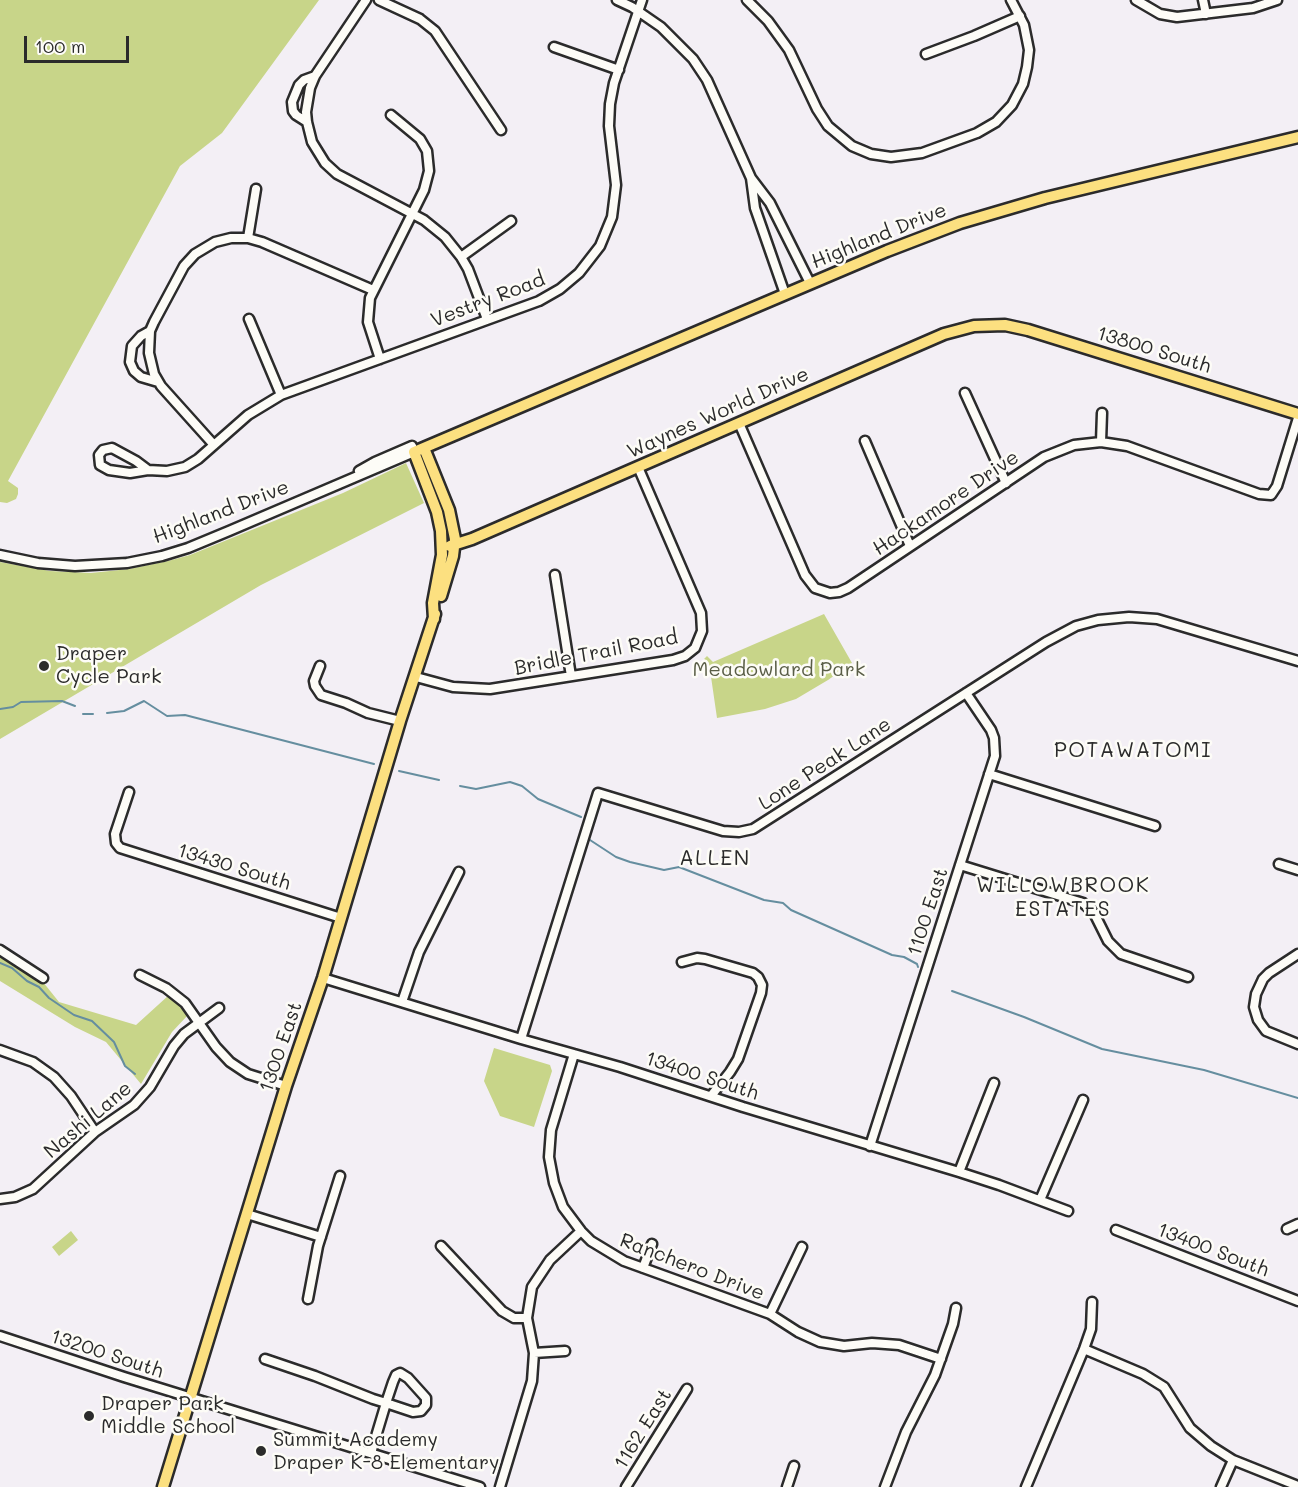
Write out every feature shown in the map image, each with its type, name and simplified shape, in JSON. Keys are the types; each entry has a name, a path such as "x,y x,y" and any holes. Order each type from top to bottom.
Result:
{"main road":[{"name":"Highland Drive","path":"417,448 491,419 919,238 1003,209 1298,137"},
{"name":"13800 South","path":"998,325 1028,330 1298,416"},
{"name":"Waynes World Drive","path":"455,545 944,334 967,327 998,325"},
{"path":"441,490 435,460 437,452 491,419"},
{"name":"1300 East","path":"163,1487 286,1086 323,978 455,545 452,522 441,490 417,448"},
{"name":"1300 East","path":"417,448 439,519 442,540 441,565 433,603 434,619"},
{"path":"442,540 447,544 455,545"}],"street":[{"path":"366,0 315,76 308,96 307,122 316,149 336,174 412,213 438,231 461,257 487,319"},
{"path":"379,0 420,19 435,31 501,130"},
{"path":"616,0 639,11 673,37 701,71 716,96 751,178 770,203 810,283"},
{"name":"Vestry Road","path":"148,470 136,460 112,448 103,450 99,455 100,465 109,470 130,473 148,470 167,471 185,467 214,445 248,414 281,395 539,301 560,289 579,273 600,246 609,226 616,175 610,138 609,115 612,94 642,0"},
{"path":"747,0 768,21 789,50 822,118 835,134 852,146 871,154 902,157 922,153 970,136 990,126 1012,105 1023,84 1028,67 1029,50 1027,34 1011,0"},
{"path":"1136,0 1151,11 1168,16 1186,17 1253,8 1277,0"},
{"path":"1203,0 1206,14"},
{"path":"926,54 1020,16"},
{"path":"554,47 619,70"},
{"path":"307,122 293,111 292,102 299,85 304,80 315,76"},
{"path":"380,359 368,322 368,306 373,290 427,184 429,171 424,145 416,134 391,115"},
{"path":"751,178 755,208 785,294"},
{"path":"248,238 256,189"},
{"path":"461,257 511,221"},
{"path":"214,445 158,382 148,353 150,331 184,266 195,254 215,242 231,238 248,238 373,290"},
{"path":"249,319 281,395"},
{"path":"150,331 141,336 132,346 130,362 134,371 141,377 158,382"},
{"path":"966,393 1006,483"},
{"path":"1101,413 1101,442"},
{"name":"Hackamore Drive","path":"739,423 805,575 815,588 830,593 843,590 1058,450 1074,445 1101,442 1133,447 1258,494 1271,495 1277,486 1298,416"},
{"path":"865,441 910,546"},
{"name":"Highland Drive","path":"0,555 38,563 75,566 114,565 138,561 188,548 345,483 375,462 417,448"},
{"name":"Bridle Trail Road","path":"416,677 453,687 480,689 679,658 695,648 703,625 701,613 638,467"},
{"path":"555,575 571,676"},
{"name":"Lone Peak Lane","path":"521,1039 598,793 723,831 746,831 760,825 1066,631 1087,623 1119,617 1167,621 1298,661"},
{"path":"320,666 314,681 321,695 368,713 400,721"},
{"name":"1100 East","path":"870,1146 995,756 994,738 966,693"},
{"path":"989,774 1155,826"},
{"name":"13430 South","path":"129,792 115,834 118,846 341,918"},
{"path":"1279,864 1298,870"},
{"path":"960,865 1083,903 1094,914 1108,941 1121,954 1188,976"},
{"path":"402,1002 422,946 459,872"},
{"path":"0,950 43,978"},
{"path":"1298,954 1266,976 1256,994 1254,1007 1261,1026 1271,1034 1298,1044"},
{"path":"682,962 697,958 705,959 753,973 762,985 738,1059 711,1096"},
{"path":"140,975 176,995 230,1062 248,1074 286,1086"},
{"name":"13400 South","path":"323,978 959,1172 1068,1211"},
{"name":"Nashi Lane","path":"0,1199 15,1197 33,1189 96,1132 134,1105 150,1087 178,1040 199,1021 219,1008"},
{"path":"0,1050 33,1062 54,1077 96,1132"},
{"name":"Ranchero Drive","path":"574,1054 551,1131 549,1156 554,1182 563,1207 581,1231 612,1256 770,1314 798,1332 820,1342 844,1346 892,1344 941,1359"},
{"path":"959,1172 994,1083"},
{"path":"1040,1200 1083,1100"},
{"path":"308,1299 321,1237 340,1176"},
{"path":"247,1214 321,1237"},
{"path":"1287,1229 1298,1224"},
{"name":"13400 South","path":"1116,1230 1298,1301"},
{"path":"500,1487 529,1394 534,1367 534,1353 527,1318 529,1298 537,1277 550,1260 581,1231"},
{"path":"643,1268 652,1244"},
{"path":"441,1246 502,1311 514,1318 527,1318"},
{"path":"770,1314 802,1247"},
{"path":"1026,1487 1084,1349 1091,1329 1092,1302"},
{"path":"885,1487 901,1442 927,1394 941,1359 956,1308"},
{"name":"13200 South","path":"0,1336 190,1398 480,1487"},
{"path":"1084,1349 1143,1374 1164,1387 1190,1428 1211,1446 1233,1460 1298,1486"},
{"path":"534,1353 565,1351"},
{"path":"265,1359 386,1403 416,1412 426,1405 425,1396 408,1378 399,1373 393,1382 386,1403 371,1453"},
{"name":"1162 East","path":"626,1487 687,1389"},
{"path":"1221,1487 1233,1460"},
{"path":"787,1487 794,1466"}],"green space":[{"path":"0,0 319,0 222,133 180,166 8,481 18,488 18,494 16,499 7,503 0,502"},
{"path":"406,463 424,503 261,585 0,739 0,562 50,571 91,573 129,569 168,561 190,555 343,493"},
{"name":"Meadowlard Park","path":"824,614 852,663 796,699 765,709 717,718 709,663 704,659 707,656 713,662"},
{"path":"0,953 43,982 59,1002 136,1025 169,995 188,1015 172,1032 141,1084 106,1042 75,1027 0,981"},
{"path":"494,1048 550,1065 552,1071 534,1127 500,1116 484,1081"},
{"path":"71,1231 78,1240 59,1256 52,1247"}],"waterway":[{"path":"0,709 13,707 21,702 62,701 75,706"},
{"path":"107,713 124,711 144,701 167,716 185,715 374,764"},
{"path":"83,714 93,714"},
{"path":"399,771 439,780"},
{"path":"460,786 476,789 510,782 522,786 538,799 581,817"},
{"path":"590,840 616,857 630,862 664,870 679,867 764,900 783,903 791,910 892,955 904,957 917,964 918,967"},
{"path":"0,963 12,968 74,1015 92,1021 114,1042 125,1066 135,1074"},
{"path":"952,991 1102,1049 1204,1070 1298,1098"}],"place":[{"name":"Draper Cycle Park","path":"44,666"},
{"name":"Draper Park Middle School","path":"89,1416"},
{"name":"Summit Academy Draper K-8 Elementary","path":"261,1451"}],"district":[{"name":"POTAWATOMI","path":"1133,751"},
{"name":"ALLEN","path":"715,859"},
{"name":"WILLOWBROOK ESTATES","path":"1063,898"}]}
